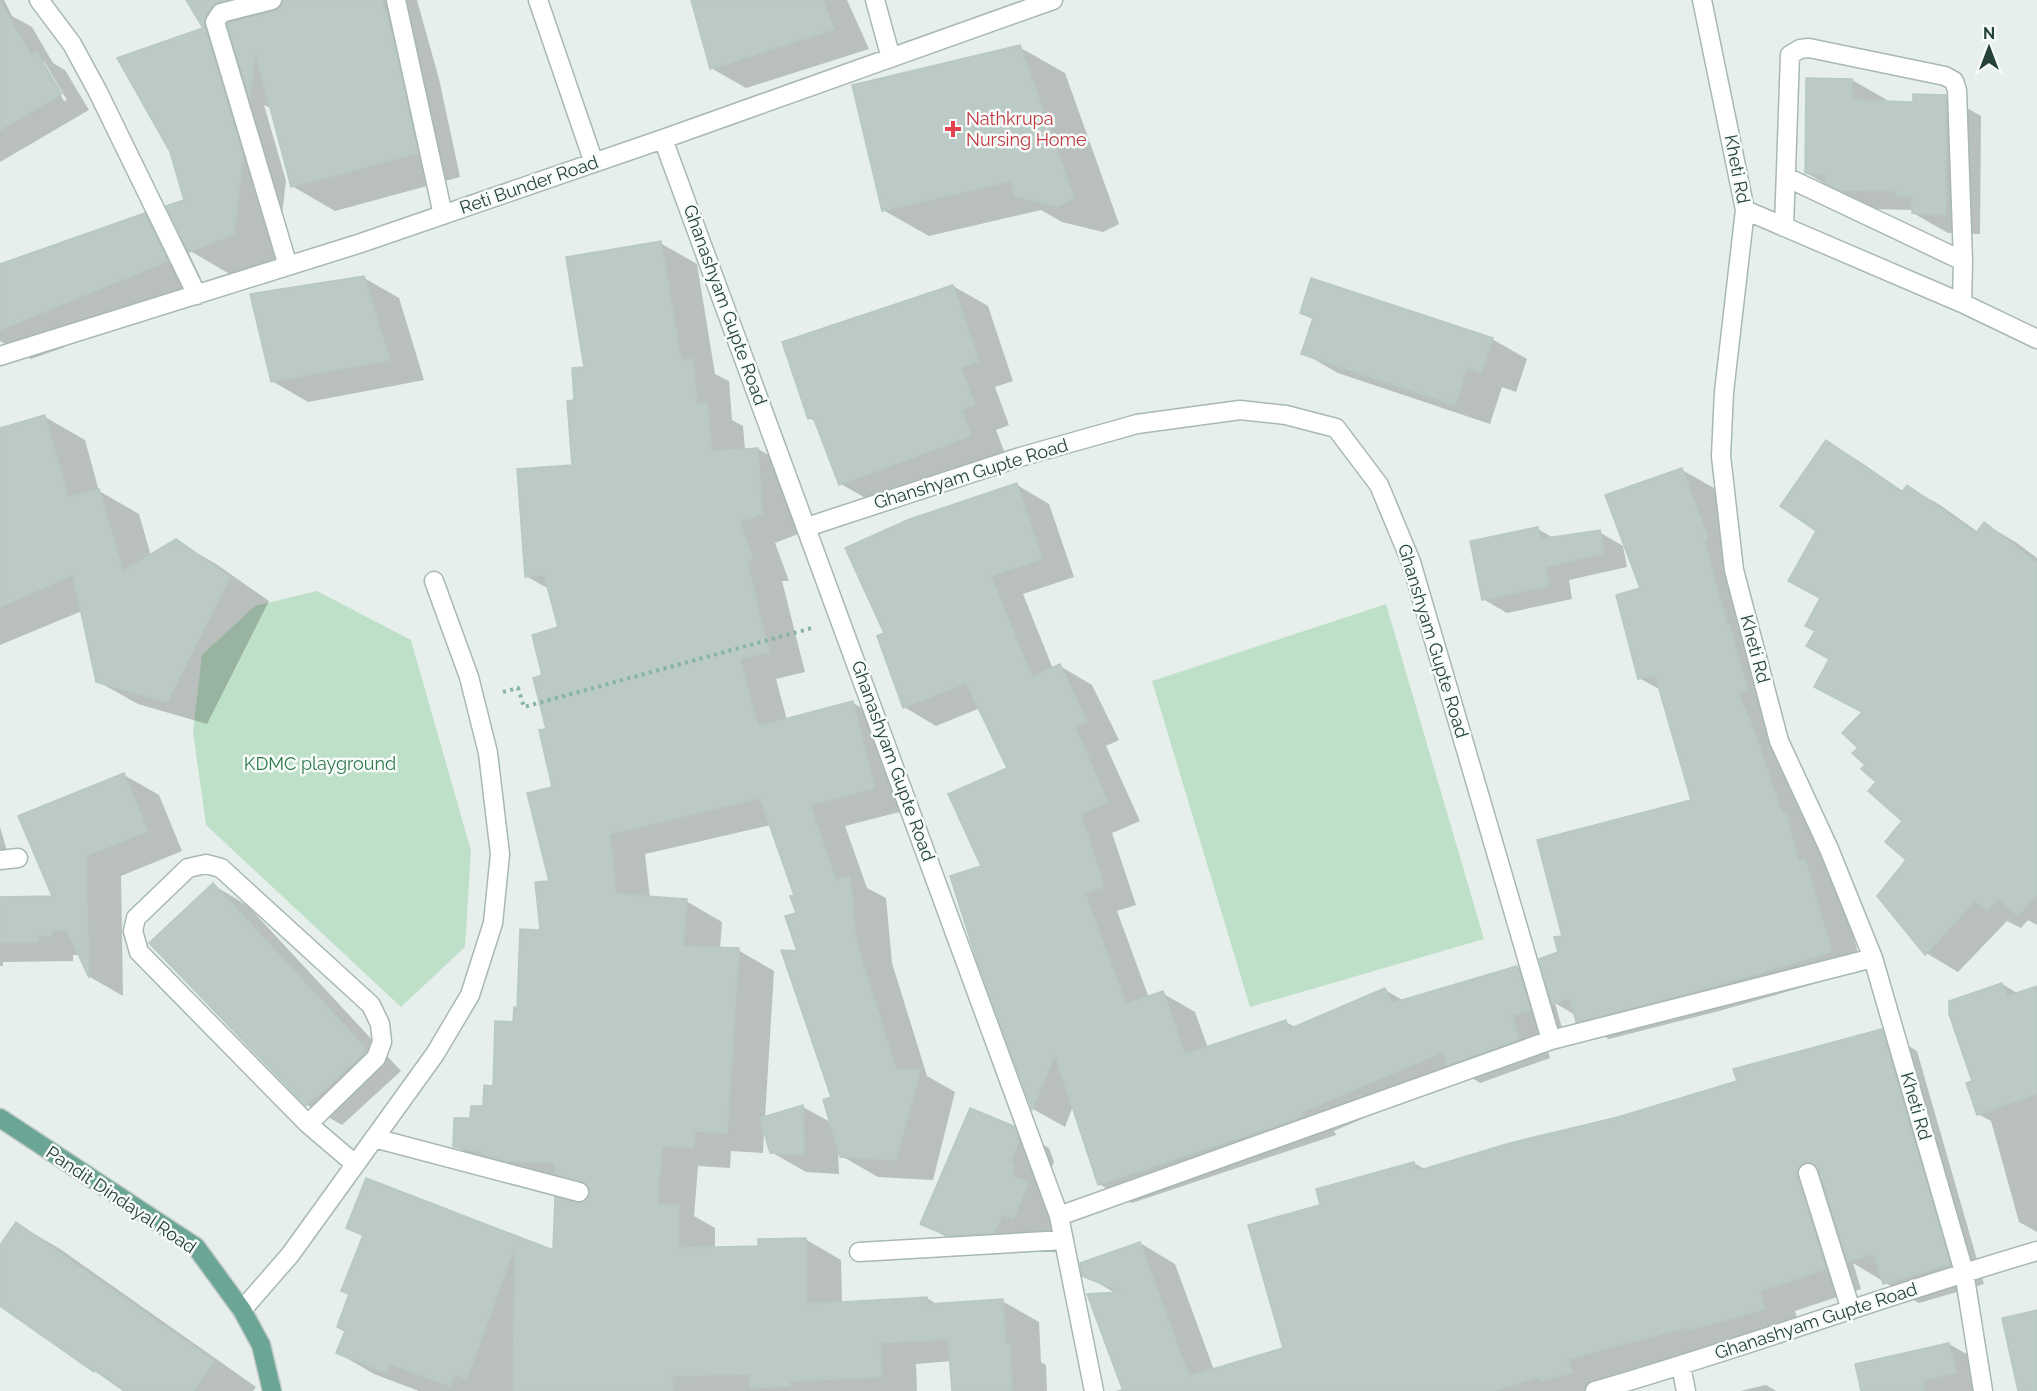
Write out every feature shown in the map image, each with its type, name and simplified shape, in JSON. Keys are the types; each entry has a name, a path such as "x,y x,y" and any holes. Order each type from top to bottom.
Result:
{"main road":[{"name":"Pandit Dindayal Road","path":"0,1118 196,1247 242,1310 261,1345 272,1391"}],"street":[{"path":"39,0 72,44 93,82 197,295"},
{"path":"273,0 221,13 216,22 288,266"},
{"path":"396,0 443,215"},
{"path":"876,0 891,58"},
{"name":"Reti Bunder Road","path":"0,356 443,215 1053,0"},
{"name":"Kheti Rd","path":"1702,0 1745,210 1724,392 1721,456 1734,570 1779,741 1829,849 1873,958 1964,1272 1983,1391"},
{"path":"544,2 594,163"},
{"path":"1784,227 1790,55 1800,49 1809,48 1945,76 1954,81 1957,90 1963,261 1962,303"},
{"name":"Ghanashyam Gupte Road","path":"663,139 1059,1216 1094,1391"},
{"path":"1786,177 1963,261"},
{"path":"1745,210 1962,303 2037,339"},
{"name":"Ghanshyam Gupte Road","path":"807,526 1020,457 1137,424 1240,410 1286,415 1336,428 1379,485 1411,562 1551,1040"},
{"path":"242,1310 290,1255 435,1054 470,995 493,924 500,854 488,753 469,677 434,581"},
{"path":"308,1124 376,1058 382,1042 380,1024 370,1005 221,868 206,864 188,868 136,918 134,931 140,952 308,1124 356,1164"},
{"path":"1059,1216 1551,1040 1873,958"},
{"path":"374,1138 579,1192"},
{"path":"1808,1173 1851,1310"},
{"path":"859,1252 1064,1240"},
{"name":"Ghanashyam Gupte Road","path":"1595,1391 1681,1366 1964,1272 2037,1251"},
{"path":"1681,1366 1686,1391"}],"path":[{"path":"496,694 518,688 524,707 841,620"}],"green space":[{"name":"KDMC playground","path":"317,591 411,640 471,851 465,947 401,1007 206,825 193,732 202,655 255,606"},
{"path":"1386,604 1484,939 1250,1007 1152,681"}],"building":[{"path":"186,0 226,0 212,7 205,16 204,25 243,155 234,234 189,252 166,206 184,200 170,152 117,58 203,28"},
{"path":"283,0 382,0 418,153 291,187 255,51 250,98 227,24 275,11 280,8"},
{"path":"691,0 822,0 835,29 710,69"},
{"path":"0,2 31,55 37,52 62,94 0,130"},
{"path":"1020,45 1074,198 1057,207 1015,196 1011,181 882,211 852,85"},
{"path":"1806,78 1852,79 1852,100 1913,102 1913,94 1946,95 1946,215 1912,213 1912,196 1896,196 1896,191 1839,190 1825,183 1825,175 1805,173"},
{"path":"145,213 168,261 0,330 0,264"},
{"path":"661,241 681,360 693,359 697,404 707,403 712,451 758,448 762,514 740,522 753,560 747,561 769,652 740,659 758,726 853,701 875,788 810,805 836,880 850,876 856,941 896,1069 920,1070 896,1160 840,1157 823,1100 831,1097 781,950 797,951 785,916 796,913 790,896 794,895 760,798 610,834 616,894 687,899 683,946 739,948 727,1133 695,1131 694,1148 662,1146 657,1205 679,1205 678,1248 758,1246 758,1239 806,1238 807,1304 927,1297 928,1304 1003,1299 1005,1343 1010,1343 1012,1391 952,1391 948,1339 880,1343 882,1377 790,1381 790,1386 750,1388 750,1374 672,1376 672,1391 513,1391 515,1246 467,1379 454,1374 450,1386 389,1364 386,1373 336,1353 345,1331 337,1327 349,1294 341,1291 363,1235 346,1228 366,1178 553,1250 555,1197 581,1203 590,1195 586,1184 555,1174 555,1163 504,1161 481,1154 481,1152 453,1147 454,1118 470,1118 471,1106 483,1106 484,1085 493,1086 495,1021 513,1022 514,1007 517,1008 520,929 540,930 535,882 549,881 527,793 552,787 539,730 546,729 533,678 542,675 532,635 558,627 544,575 525,577 517,469 572,465 567,401 574,400 572,368 584,367 566,257"},
{"path":"364,276 390,360 271,382 250,294"},
{"path":"1311,278 1493,338 1481,373 1467,368 1455,405 1301,354 1313,318 1300,313"},
{"path":"953,285 979,361 961,367 975,405 962,410 971,436 839,485 813,417 808,419 782,342"},
{"path":"45,415 68,497 99,489 123,571 176,539 230,577 167,702 96,682 73,575 0,607 0,428"},
{"path":"1826,440 1902,492 1907,485 1976,533 1984,522 2037,563 2037,894 2018,916 1998,899 1987,911 1975,901 1925,955 1877,896 1906,860 1885,842 1902,821 1868,791 1876,782 1861,769 1865,765 1852,753 1858,748 1842,733 1862,712 1814,687 1829,659 1806,646 1815,631 1805,626 1820,598 1788,581 1816,531 1780,506"},
{"path":"1682,468 1708,538 1704,540 1748,690 1738,693 1755,732 1782,814 1786,812 1798,861 1805,859 1832,952 1686,994 1576,1022 1570,998 1552,1004 1539,959 1558,952 1554,937 1562,936 1537,840 1691,800 1655,675 1638,679 1616,595 1640,588 1605,495"},
{"path":"1017,483 1042,559 991,576 1032,677 1060,664 1087,722 1075,727 1108,802 1081,814 1104,887 1085,893 1126,1004 1163,991 1185,1054 1286,1020 1289,1029 1385,988 1392,1003 1517,966 1530,1010 1512,1015 1519,1040 1447,1065 1443,1052 1302,1112 1304,1116 1098,1185 1055,1055 1032,1110 976,958 950,876 981,866 948,794 1007,768 966,683 903,708 877,636 884,633 845,548 910,519"},
{"path":"1538,527 1540,539 1600,530 1604,553 1546,567 1549,586 1482,600 1470,541"},
{"path":"124,773 148,831 86,856 89,978 67,930 52,930 52,936 38,936 38,942 0,942 0,897 52,896 18,816"},
{"path":"213,883 367,1050 306,1106 149,943"},
{"path":"2002,983 2007,996 2037,986 2037,1094 1977,1115 1966,1083 1972,1081 1949,1014 1949,1001"},
{"path":"1882,1029 1950,1264 1883,1284 1874,1253 1848,1262 1819,1170 1815,1164 1805,1162 1799,1166 1797,1176 1826,1269 1760,1291 1765,1309 1568,1359 1572,1373 1540,1381 1539,1377 1493,1391 1123,1391 1087,1294 1121,1292 1082,1276 1080,1263 1140,1242 1189,1376 1283,1348 1248,1225 1320,1205 1316,1189 1414,1162 1417,1171 1510,1143 1618,1117 1737,1081 1733,1069"},
{"path":"803,1105 804,1155 770,1153 760,1118"},
{"path":"970,1108 1014,1126 1019,1141 1011,1162 1015,1164 1011,1175 1029,1183 1013,1219 1002,1215 994,1233 948,1236 920,1224"},
{"path":"16,1222 214,1361 193,1391 126,1391 95,1369 94,1372 0,1306 0,1245"},
{"path":"2037,1310 2037,1391 2018,1391 2002,1318"},
{"path":"1949,1343 1956,1373 1922,1380 1924,1391 1861,1391 1855,1364"}],"place":[{"name":"Nathkrupa Nursing Home","path":"953,129"}]}
